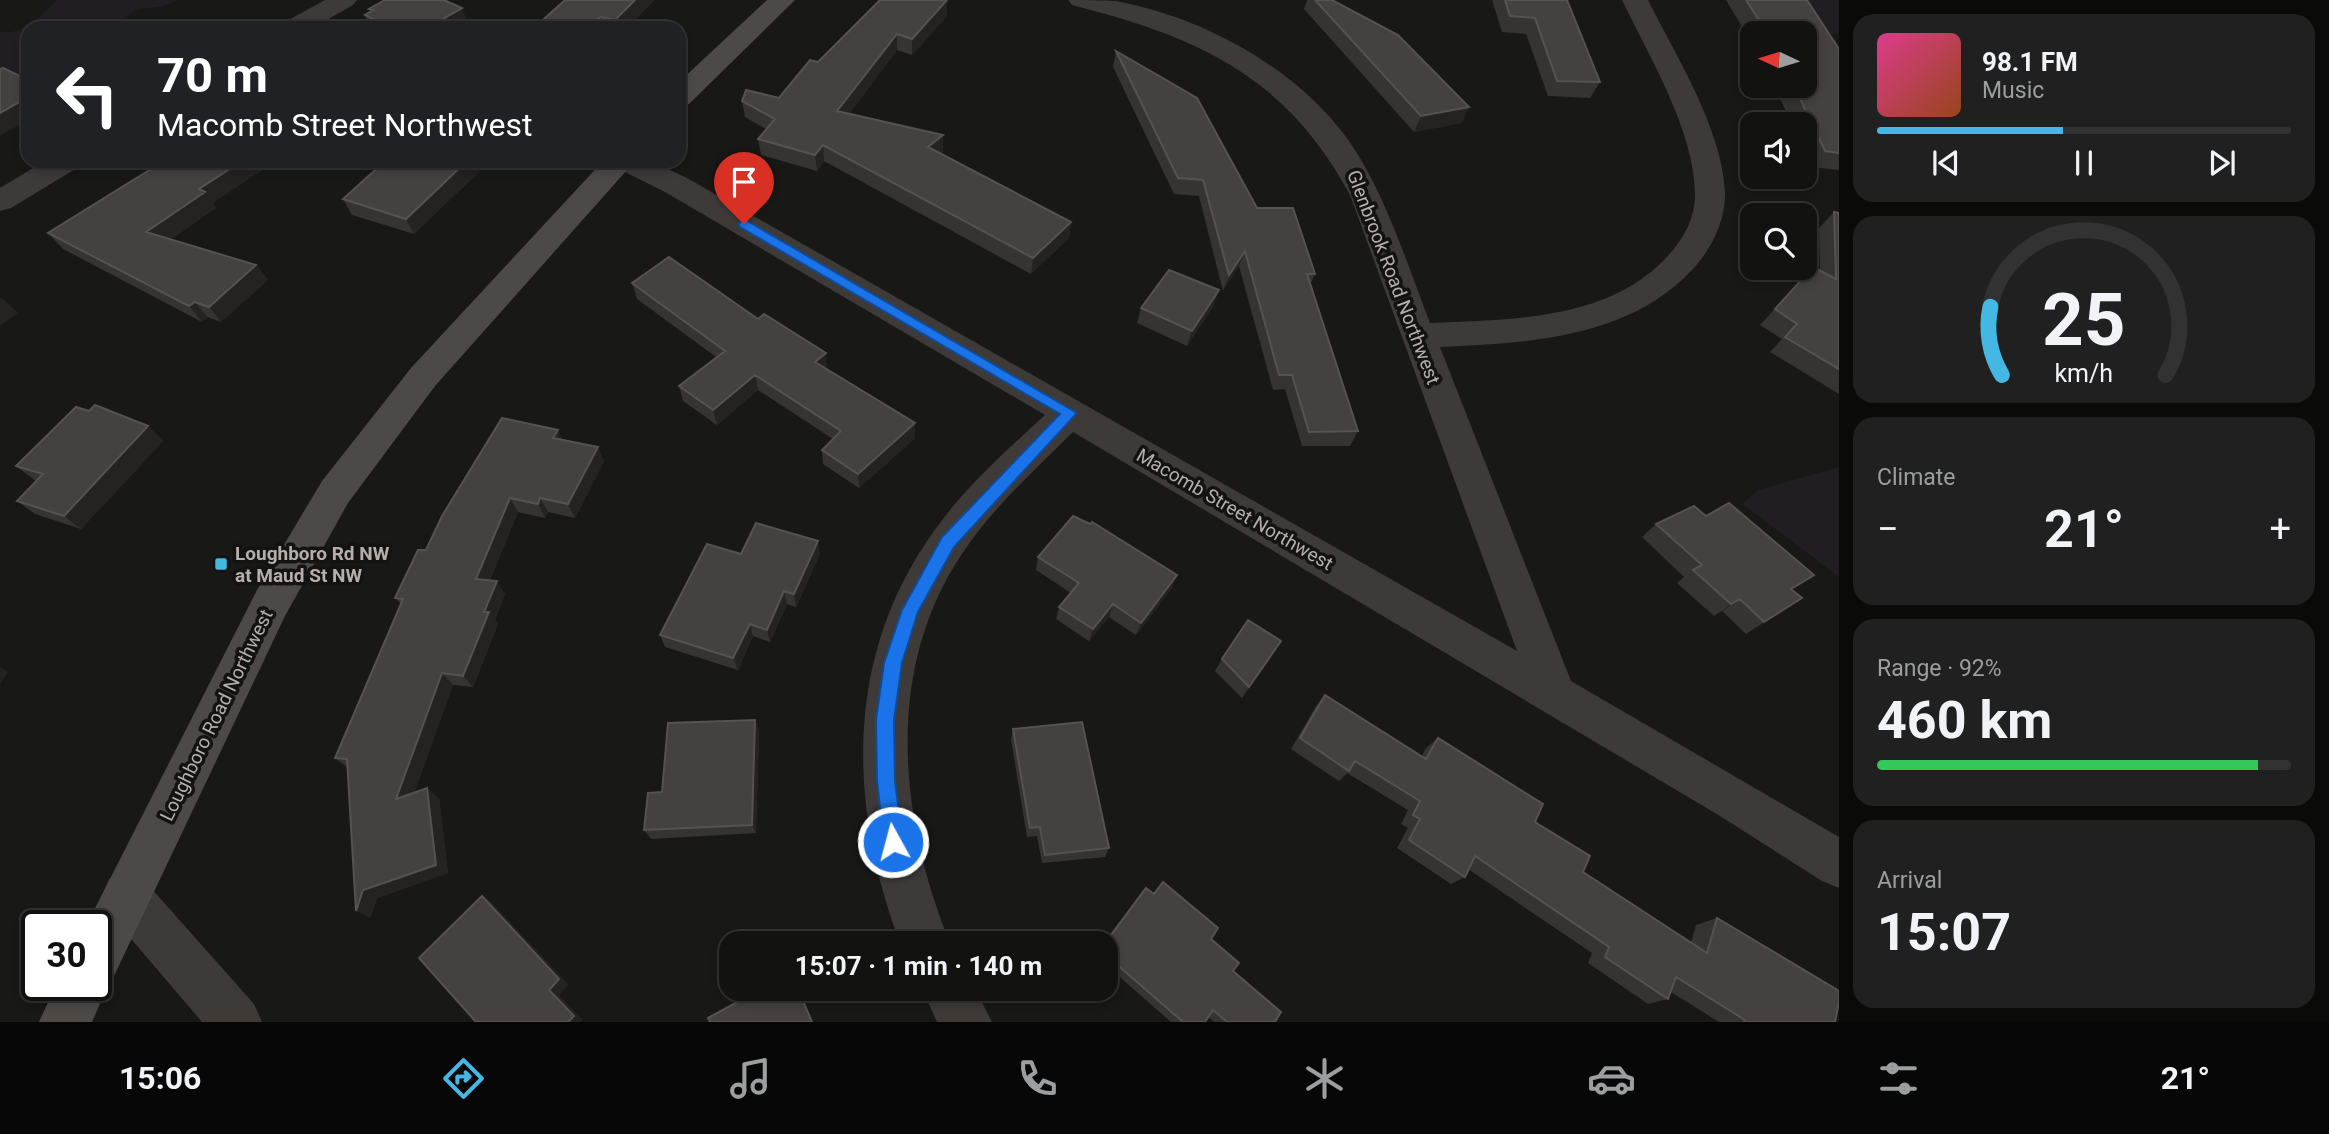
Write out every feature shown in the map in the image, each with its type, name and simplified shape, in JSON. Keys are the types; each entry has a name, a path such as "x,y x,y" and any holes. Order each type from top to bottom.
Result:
{"main road":[{"path":"686,91 740,36 782,0"},
{"name":"Loughboro Road Northwest","path":"112,926 271,603 335,492 423,377 614,168"},
{"path":"65,1022 75,1001"}],"street":[{"path":"306,21 344,0"},
{"name":"Glenbrook Road Northwest","path":"1081,0 1144,16 1201,37 1258,68 1305,106 1329,133 1355,173 1554,693"},
{"path":"1418,336 1531,328 1606,310 1660,283 1681,264 1697,243 1706,220 1710,196 1705,162 1696,134 1635,0"},
{"path":"0,201 55,168"},
{"name":"Macomb Street Northwest","path":"641,168 688,191 1554,693 1839,864"},
{"path":"921,931 901,873 886,781 885,720 893,663 910,610 948,542 1070,413"},
{"path":"127,896 236,1022"},
{"path":"954,1001 966,1022"}],"shaded area":[{"path":"57,0 178,0 165,6 136,10 120,21 33,21"},
{"path":"1797,0 1839,0 1839,34 1817,32 1817,21 1770,21"},
{"path":"21,29 21,77 0,83 0,31"},
{"path":"1839,467 1839,577 1742,504 1758,490"}],"building":[{"path":"385,0 444,0 462,8 439,21 376,21 365,15 373,10 369,9"},
{"path":"565,0 635,0 615,20 600,17 596,21 542,21"},
{"path":"880,0 947,0 912,39 897,34 837,111 943,135 928,147 1071,222 1033,258 823,145 815,155 758,139 775,119 742,101 746,90 779,98 810,60 818,62"},
{"path":"1315,0 1332,0 1398,35 1469,107 1421,116"},
{"path":"1505,0 1567,0 1600,82 1557,81 1535,18 1510,16"},
{"path":"1746,0 1807,0 1839,49 1839,153 1825,151 1817,134 1817,112 1806,112 1800,98 1817,98 1817,21 1759,21"},
{"path":"1116,51 1197,98 1257,208 1293,208 1315,274 1307,274 1358,431 1309,432 1292,375 1279,375 1245,251 1229,275 1203,180 1178,178"},
{"path":"0,69 21,77 21,101 0,113"},
{"path":"153,168 231,168 199,189 205,192 146,232 256,265 209,307 195,302 189,306 48,233"},
{"path":"377,168 460,168 406,219 343,199"},
{"path":"1834,212 1839,213 1839,369 1785,337 1797,324 1775,309 1801,280 1817,280 1817,269 1836,279"},
{"path":"669,257 758,319 764,314 826,353 815,362 915,423 858,474 822,450 841,431 755,375 713,410 679,386 725,351 632,283"},
{"path":"1169,270 1219,290 1192,331 1141,308"},
{"path":"95,405 148,426 64,516 17,501 43,474 16,466 76,407 89,411"},
{"path":"502,418 558,430 553,438 598,447 568,504 540,498 538,504 510,498 476,579 497,581 484,612 489,612 463,676 442,673 396,799 427,788 436,865 363,890 356,911 347,759 335,758 403,599 395,598 418,550 426,550 442,516"},
{"path":"1729,503 1814,575 1791,589 1802,598 1764,622 1740,599 1731,604 1693,570 1702,565 1656,524 1694,506 1706,516"},
{"path":"1073,516 1090,524 1092,522 1177,575 1141,623 1113,604 1093,629 1059,607 1079,583 1038,557"},
{"path":"756,523 818,541 794,594 784,591 767,630 750,624 733,658 660,635 707,544 741,554"},
{"path":"1248,620 1281,641 1249,687 1222,659"},
{"path":"1325,695 1426,759 1438,738 1543,804 1535,822 1590,856 1583,872 1707,953 1717,918 1839,991 1835,1022 1744,1022 1745,1020 1676,977 1668,999 1605,957 1609,947 1475,856 1465,877 1409,840 1420,819 1413,815 1420,801 1355,761 1349,771 1300,738"},
{"path":"755,720 752,825 644,830 648,793 662,792 668,723"},
{"path":"1082,722 1109,848 1045,855 1040,827 1030,828 1013,729"},
{"path":"1163,882 1218,928 1211,939 1239,963 1233,971 1281,1012 1275,1022 1227,1022 1213,1010 1205,1022 1183,1022 1118,965 1118,931 1114,931 1146,888 1154,894"},
{"path":"482,896 559,979 549,990 574,1016 568,1022 476,1022 419,958"},
{"path":"739,1001 803,1001 812,1022 710,1022 708,1018"}],"place":[{"name":"Loughboro Rd NW at Maud St NW","path":"221,564"}],"route":[{"path":"744,224 1070,413 964,522 934,563 910,610 893,663 885,720 886,781 893,842"}]}
